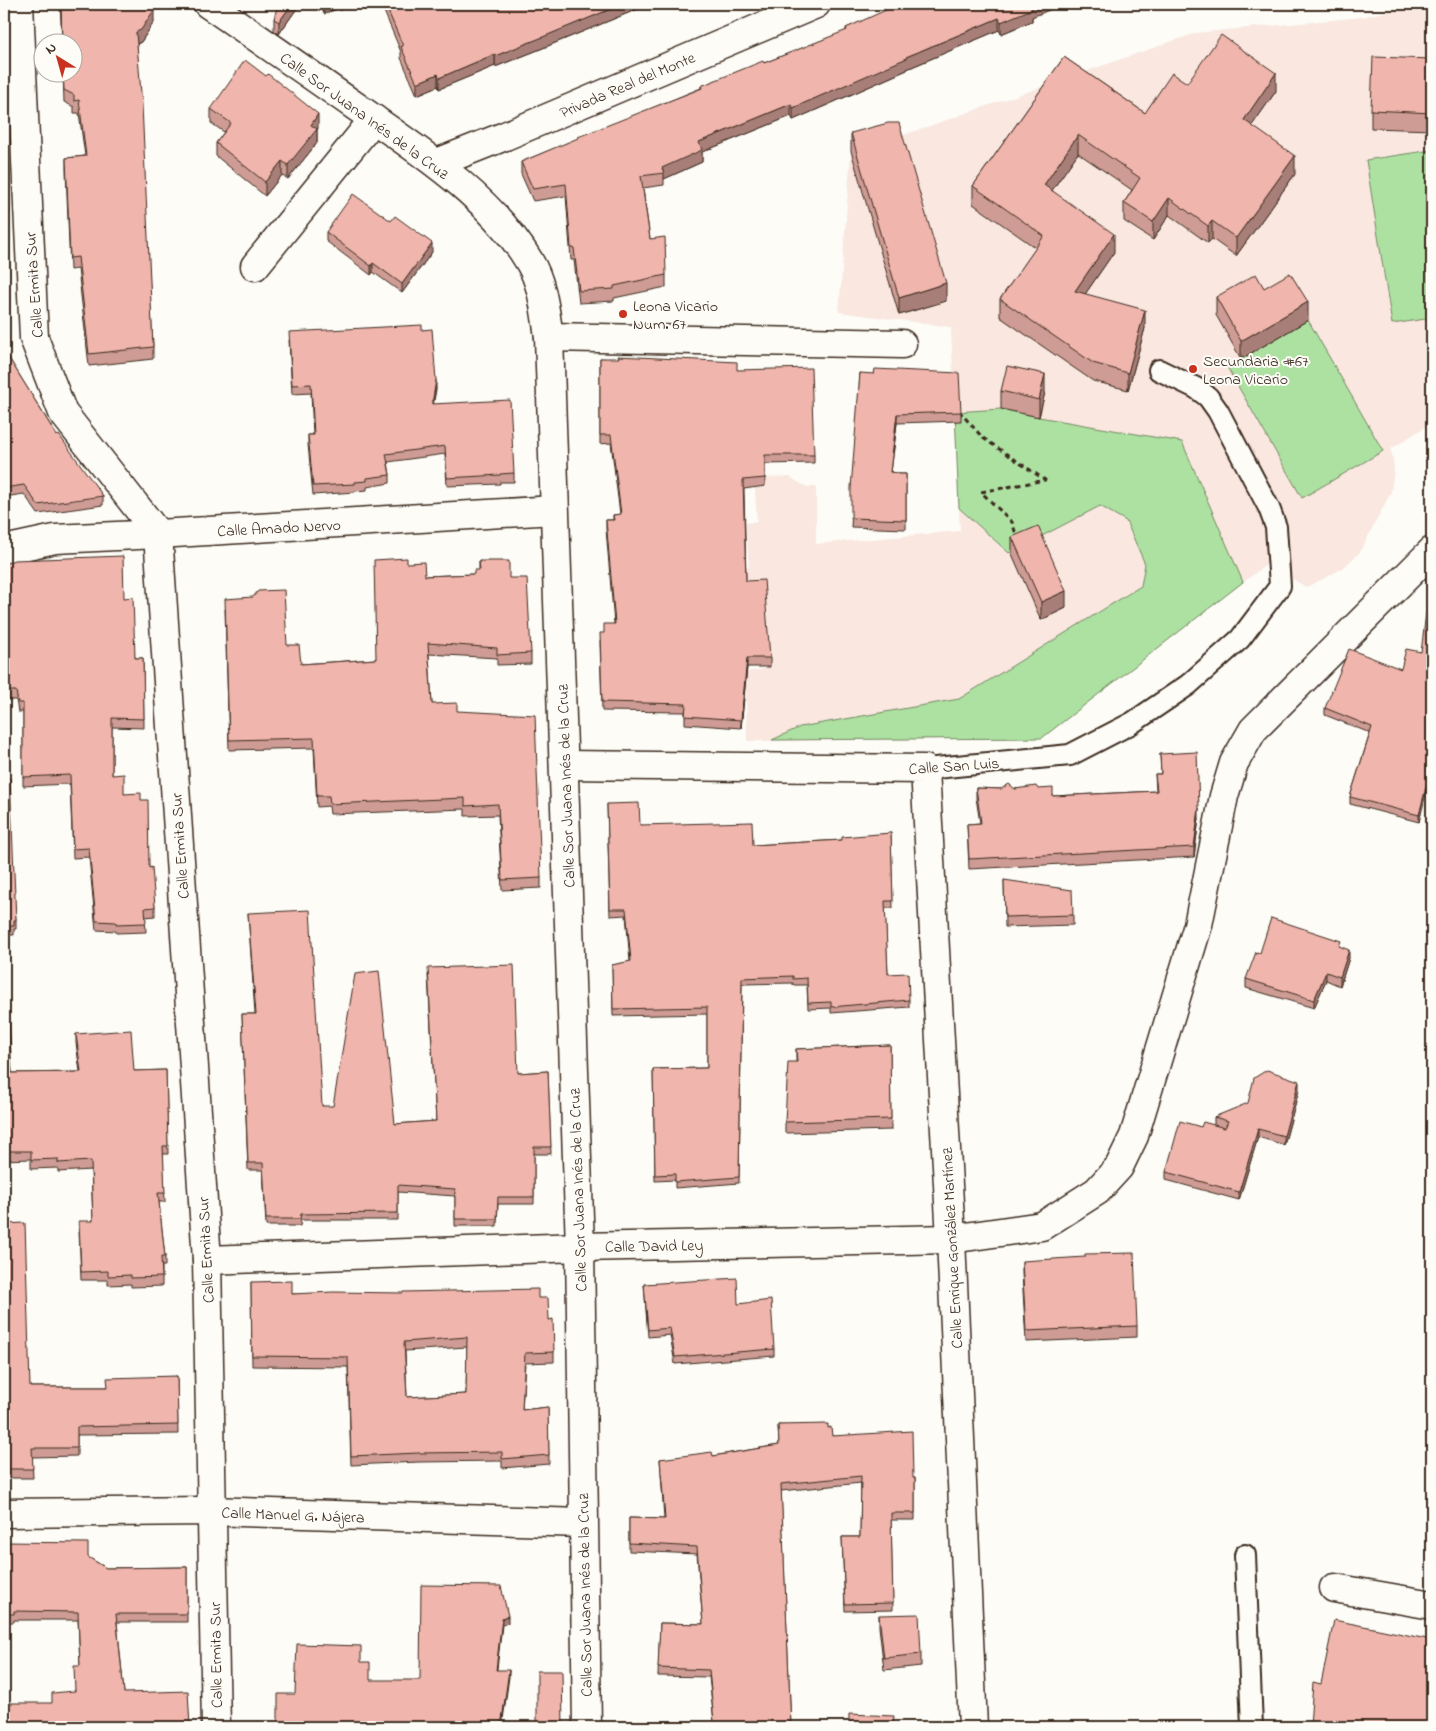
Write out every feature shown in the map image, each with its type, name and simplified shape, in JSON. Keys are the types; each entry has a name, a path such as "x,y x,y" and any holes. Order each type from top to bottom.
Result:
{"street":[{"name":"Calle Ermita Sur","path":"19,4 16,195 34,338 63,413 158,534 207,1260 216,1727"},
{"name":"Calle Sor Juana Inés de la Cruz","path":"208,4 437,163 482,204 514,238 530,262 541,286 549,337 580,1246 587,1727"},
{"name":"Privada Real del Monte","path":"437,163 816,4"},
{"path":"255,266 374,119"},
{"path":"549,337 902,344"},
{"name":"Calle Amado Nervo","path":"4,550 55,538 158,534 554,510"},
{"name":"Calle David Ley","path":"207,1260 580,1246 951,1240 1042,1226 1097,1191 1119,1167 1134,1136 1198,925 1224,796 1234,763 1253,730 1432,551"},
{"name":"Calle San Luis","path":"564,765 925,769"},
{"name":"Calle Enrique González Martínez","path":"925,769 951,1240 973,1727"},
{"name":"Calle Manuel G. Nájera","path":"4,1513 212,1511 583,1523"},
{"path":"1334,1588 1432,1605"}],"lane":[{"name":"Calle San Luis","path":"925,769 1070,755 1132,723 1188,685 1240,639 1280,586 1276,527 1269,508 1218,411 1208,397 1196,388 1159,370"},
{"path":"1245,1555 1252,1727"}],"path":[{"path":"958,410 983,438 1045,480 981,492 1012,522 1016,534"}],"shaded area":[{"name":"Secundaria #67 Leona Vicario","path":"1422,4 1432,4 1432,424 1391,449 1394,469 1391,492 1360,552 1343,568 1306,587 1267,564 1042,738 747,741 746,672 765,669 760,597 741,596 743,570 749,567 746,523 757,521 754,478 790,477 808,487 816,487 816,544 960,531 951,327 839,312 851,151 898,137 1196,33 1362,17"}],"green space":[{"path":"1432,150 1432,318 1392,324 1366,160"},
{"path":"1308,320 1383,451 1302,498 1227,367"},
{"path":"1001,409 1182,442 1243,582 1042,738 772,740 800,727 959,699 1141,586 1145,564 1126,521 1100,506 1009,553 959,508 955,412"}],"building":[{"path":"61,4 150,4 154,10 141,30 136,32 142,105 153,347 89,354 78,257 70,258 66,158 86,156 79,100 74,101 74,95 64,90 64,82 82,82 82,32 62,32"},
{"path":"278,4 292,4 279,22 274,19"},
{"path":"385,4 623,4 439,78 438,74 417,83"},
{"path":"905,4 1035,4 1031,5 1032,9 1001,22 999,18 793,108 791,104 699,142 702,150 662,168 664,173 641,176 650,239 665,237 666,275 614,286 614,289 579,291 574,248 571,248 566,184 533,189 521,162 578,137 702,88 701,86 847,30 846,28 897,5 898,7"},
{"path":"1221,35 1276,73 1244,120 1295,156 1236,238 1212,221 1208,226 1169,198 1153,222 1124,203 1140,178 1078,135 1044,185 1114,234 1075,291 1145,310 1128,373 1093,363 1000,299 1044,236 973,186 1064,57 1145,113 1172,73 1187,83"},
{"path":"1373,57 1432,59 1432,113 1371,110"},
{"path":"245,60 266,76 268,74 318,114 311,125 317,129 288,165 282,161 265,182 216,143 231,123 211,109"},
{"path":"888,123 899,123 946,283 899,298 851,133"},
{"path":"353,194 391,221 395,216 432,243 402,284 373,263 371,266 326,232"},
{"path":"1290,273 1308,302 1241,341 1216,297 1256,274 1264,288"},
{"path":"4,305 7,355 57,436 59,435 103,496 38,505 24,485 4,488"},
{"path":"422,325 422,330 432,329 436,380 432,404 510,400 514,473 447,478 445,446 386,454 390,475 367,478 367,481 355,482 355,484 313,486 308,435 314,435 311,384 292,385 289,332"},
{"path":"618,356 737,362 737,370 811,368 814,455 765,455 765,478 743,480 746,581 764,580 770,658 747,658 741,720 685,716 686,704 602,702 600,633 604,633 604,624 615,624 606,520 614,520 613,515 621,514 611,435 600,435 600,358 619,358"},
{"path":"1007,366 1045,374 1039,400 1001,391"},
{"path":"875,369 959,373 961,412 897,414 890,472 906,474 906,520 851,518 851,488 860,373 874,374"},
{"path":"1038,526 1066,591 1041,602 1012,537"},
{"path":"123,556 124,598 133,597 135,658 143,658 144,719 112,718 112,775 124,774 124,794 141,793 141,800 148,800 149,868 152,867 155,907 145,908 146,923 116,924 116,922 96,921 89,848 73,849 70,775 23,777 23,703 18,703 16,691 4,691 4,564 14,560"},
{"path":"407,558 407,563 424,562 425,576 474,574 474,570 480,570 479,561 509,561 509,578 527,578 531,653 497,655 497,648 428,643 432,704 457,703 457,711 535,715 541,878 502,880 498,804 465,806 465,798 330,804 329,796 317,796 314,738 229,740 225,599 253,597 258,591 284,590 287,645 299,645 301,664 376,659 374,560"},
{"path":"1426,613 1432,614 1432,707 1428,728 1432,729 1432,763 1419,815 1350,797 1372,727 1325,708 1349,649 1401,669 1406,649 1421,652"},
{"path":"1197,752 1199,808 1194,847 969,859 967,824 981,823 976,788 1001,789 1009,784 1015,789 1036,786 1038,789 1053,788 1053,796 1157,791 1155,774 1161,774 1160,754"},
{"path":"4,778 10,778 16,920 14,920 14,926 4,926"},
{"path":"639,803 640,825 752,822 753,845 842,840 842,837 891,833 893,901 885,901 888,974 908,973 909,1000 831,1007 831,1002 808,1003 807,978 793,979 793,976 742,978 739,1177 675,1182 675,1174 655,1175 653,1069 707,1068 707,1007 613,1009 612,965 631,961 626,909 610,909 607,804"},
{"path":"1004,880 1072,890 1073,915 1005,917"},
{"path":"310,910 322,1106 333,1106 355,974 379,971 395,1124 436,1121 428,968 514,965 518,1073 548,1071 551,1147 534,1147 534,1197 498,1197 497,1219 455,1219 455,1189 398,1185 398,1213 301,1214 300,1219 266,1219 263,1163 248,1163 242,1014 256,1014 248,913"},
{"path":"1271,918 1341,941 1339,946 1349,950 1340,977 1326,972 1314,1000 1246,979 1256,952 1260,953"},
{"path":"4,1004 8,1004 12,1073 81,1072 76,1034 131,1030 134,1071 166,1070 168,1146 163,1146 165,1193 158,1193 165,1257 161,1257 162,1277 131,1278 131,1275 108,1276 108,1271 81,1272 79,1221 93,1221 91,1161 58,1163 58,1159 31,1160 31,1151 4,1151"},
{"path":"890,1045 891,1119 785,1122 788,1062 797,1062 796,1049"},
{"path":"1267,1070 1299,1081 1284,1136 1258,1129 1239,1192 1166,1172 1180,1121 1201,1127 1203,1122 1225,1128 1228,1121 1214,1117 1248,1103 1254,1078"},
{"path":"25,1223 30,1387 108,1387 107,1378 177,1376 178,1425 77,1427 77,1448 32,1448 33,1469 4,1469 4,1224"},
{"path":"1134,1253 1137,1326 1026,1331 1022,1261 1085,1257 1085,1254"},
{"path":"737,1278 738,1304 771,1300 774,1349 675,1357 670,1328 648,1330 644,1284"},
{"path":"292,1281 292,1294 538,1289 538,1298 548,1298 549,1320 553,1319 554,1352 525,1353 522,1410 548,1407 549,1455 502,1459 502,1452 351,1456 348,1357 252,1356 251,1282","holes":["467,1337 466,1394 407,1397 404,1342"]},
{"path":"828,1424 828,1428 831,1427 832,1436 912,1431 915,1513 891,1513 893,1603 845,1604 842,1537 860,1537 861,1476 781,1484 791,1727 663,1727 663,1723 714,1722 709,1670 658,1668 660,1623 703,1624 697,1547 629,1543 629,1518 665,1519 660,1459 712,1452 713,1456 779,1445 778,1425"},
{"path":"4,1542 88,1543 88,1557 106,1568 187,1567 187,1614 116,1614 124,1693 188,1691 190,1727 4,1727 4,1703 52,1703 52,1693 75,1691 74,1666 80,1666 78,1612 14,1611 14,1614 4,1614"},
{"path":"421,1585 501,1586 508,1616 502,1618 496,1670 509,1670 501,1727 278,1727 278,1694 295,1694 297,1644 361,1646 361,1662 370,1662 370,1680 420,1680"},
{"path":"919,1614 921,1654 884,1658 879,1615"},
{"path":"1334,1620 1432,1640 1432,1727 1310,1727 1313,1682 1321,1684"},
{"path":"537,1671 562,1671 563,1727 537,1727"},
{"path":"849,1714 894,1716 893,1727 849,1727"}],"place":[{"name":"Leona Vicario Num. 67","path":"623,314"},
{"name":"Secundaria #67 Leona Vicario","path":"1193,369"}]}
